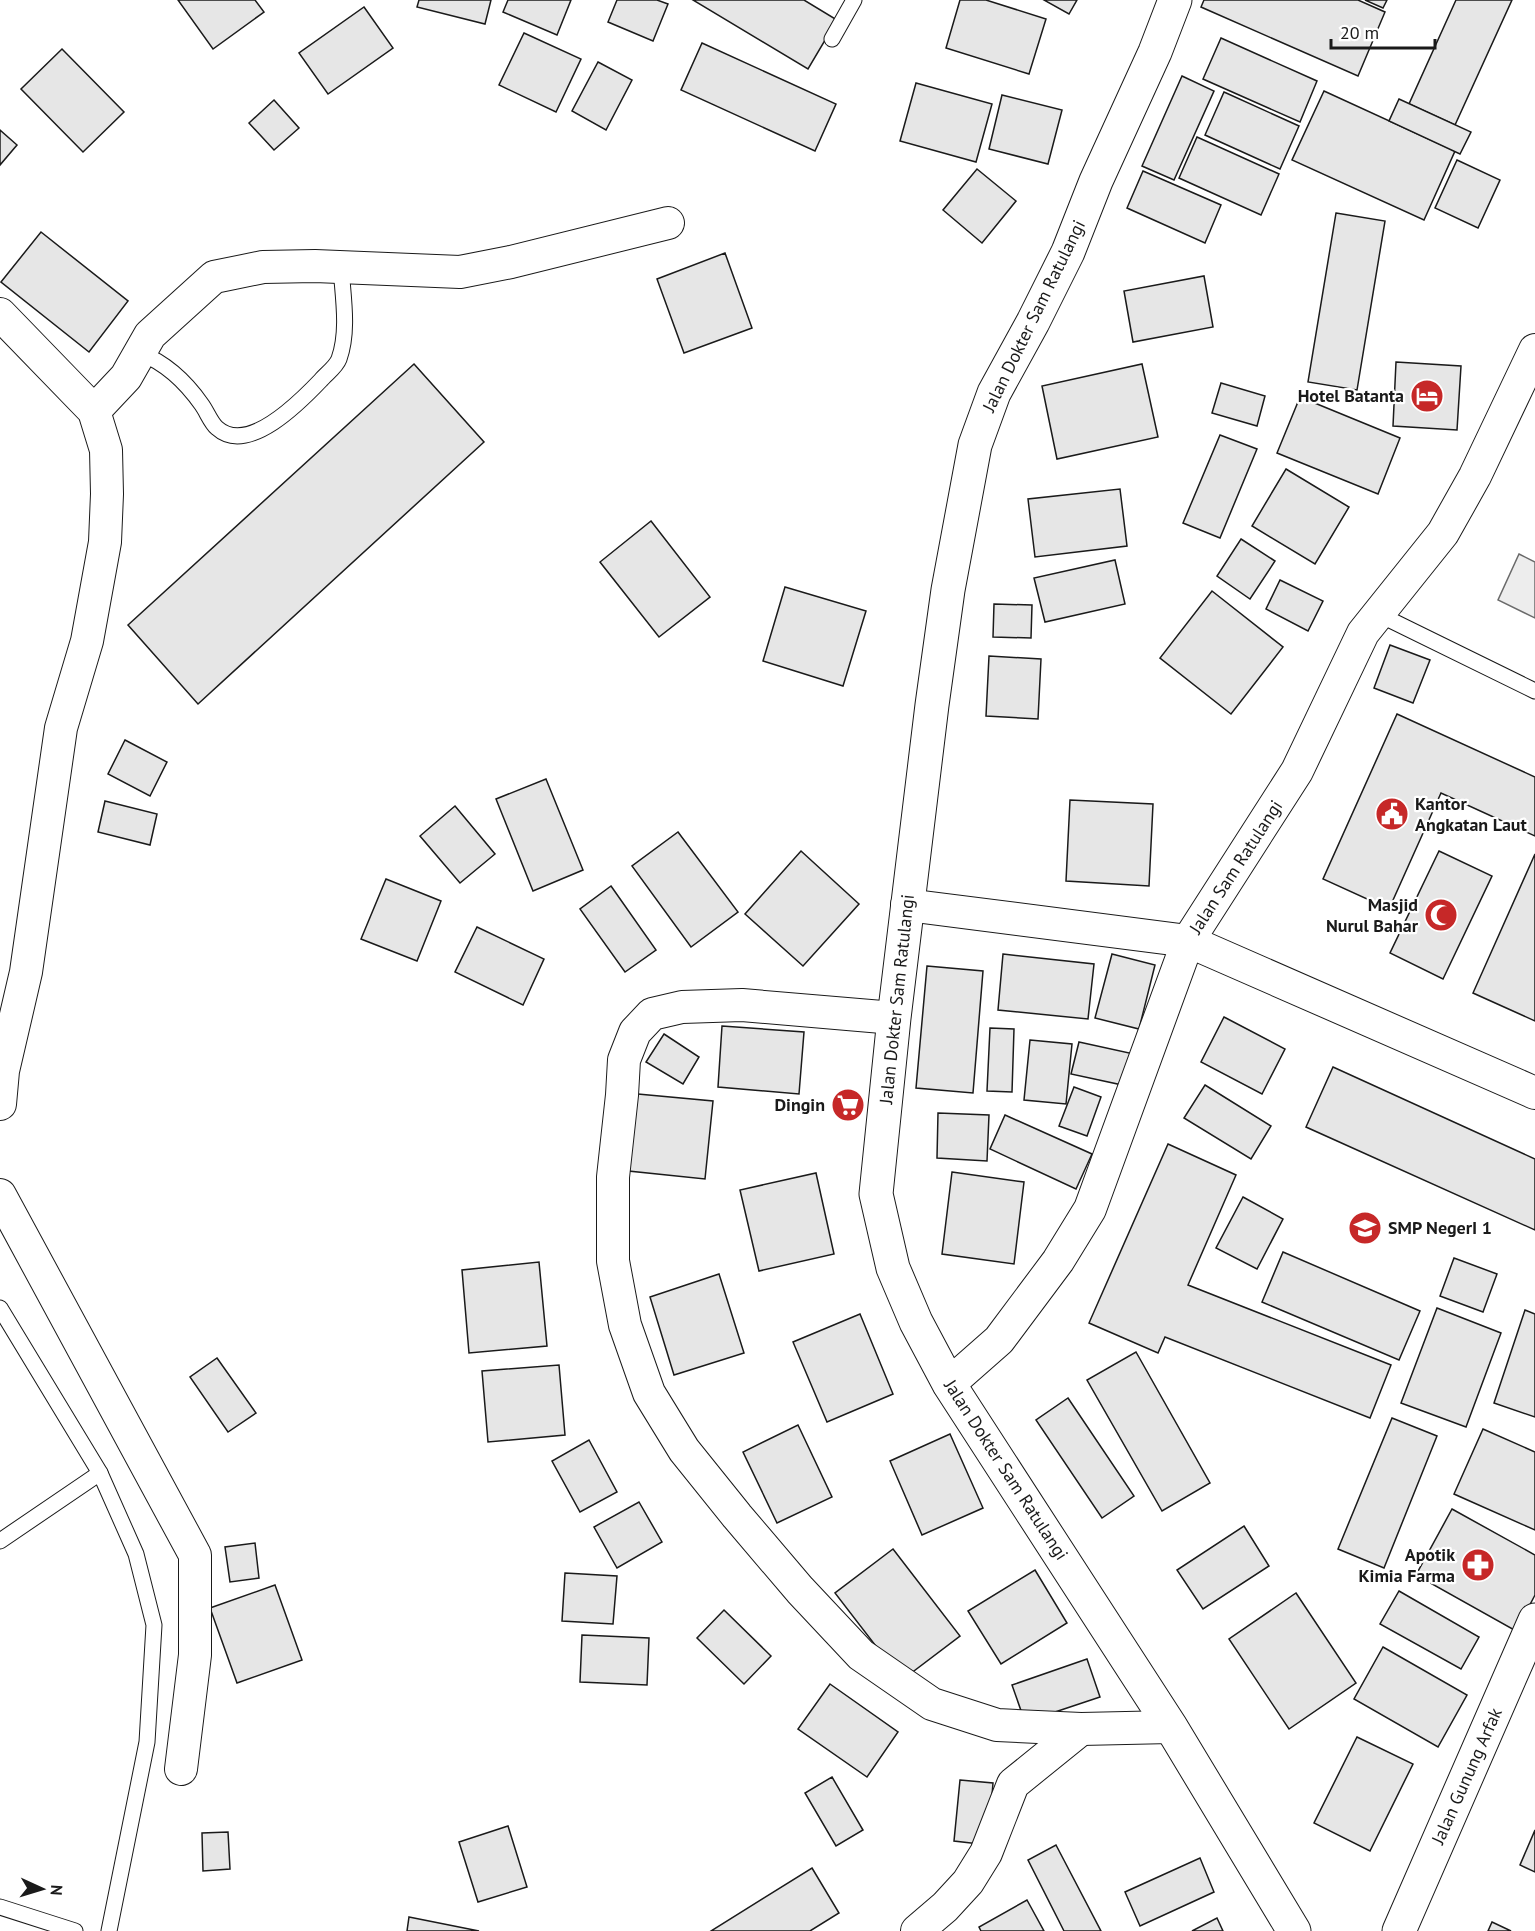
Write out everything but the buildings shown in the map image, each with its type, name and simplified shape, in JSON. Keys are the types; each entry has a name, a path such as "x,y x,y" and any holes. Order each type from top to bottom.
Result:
{"street":[{"name":"Jalan Dokter Sam Ratulangi","path":"1175,0 1155,52 1096,181 1068,252 994,393 975,445 948,590 907,905 876,1194 893,1268 916,1322 949,1384 1171,1727 1294,1931"},
{"path":"94,411 126,377 150,335 214,277 263,267 460,272 511,262 669,223"},
{"path":"0,314 94,411 106,450 107,494 105,542 87,641 61,728 26,972 3,1071 0,1104"},
{"name":"Jalan Sam Ratulangi","path":"949,1384 999,1340 1058,1262 1090,1209 1188,941 1298,771 1363,633 1443,533 1475,476 1535,350"},
{"path":"907,905 1188,941 1535,1093"},
{"path":"894,1018 742,1005 682,1007 652,1014 635,1032 624,1060 613,1177 613,1261 625,1325 649,1393 684,1450 736,1516 800,1590 861,1655 932,1704 997,1725 1081,1730 1171,1727"},
{"path":"3,1208 195,1555 195,1655 181,1769"},
{"name":"Jalan Gunung Arfak","path":"1399,1931 1535,1620"},
{"path":"917,1931 945,1907 968,1882 986,1853 1013,1784 1081,1730"}],"lane":[{"path":"832,39 854,0"},
{"path":"140,353 156,360 186,384 217,429 233,435 250,434 273,424 309,392 338,361 344,326 341,268"},
{"path":"1378,614 1535,691"},
{"path":"0,1308 100,1473 136,1554 154,1625 147,1742 109,1931"},
{"path":"0,1540 100,1473"},
{"path":"0,1907 75,1931"}],"shaded area":[{"path":"1519,554 1535,562 1535,618 1498,600"}],"place":[{"name":"Hotel Batanta","path":"1427,396"},
{"name":"Kantor Angkatan Laut","path":"1392,814"},
{"name":"Masjid Nurul Bahar","path":"1441,915"},
{"name":"Dingin","path":"848,1105"},
{"name":"SMP NegerI 1","path":"1365,1228"},
{"name":"Apotik Kimia Farma","path":"1478,1565"}]}
